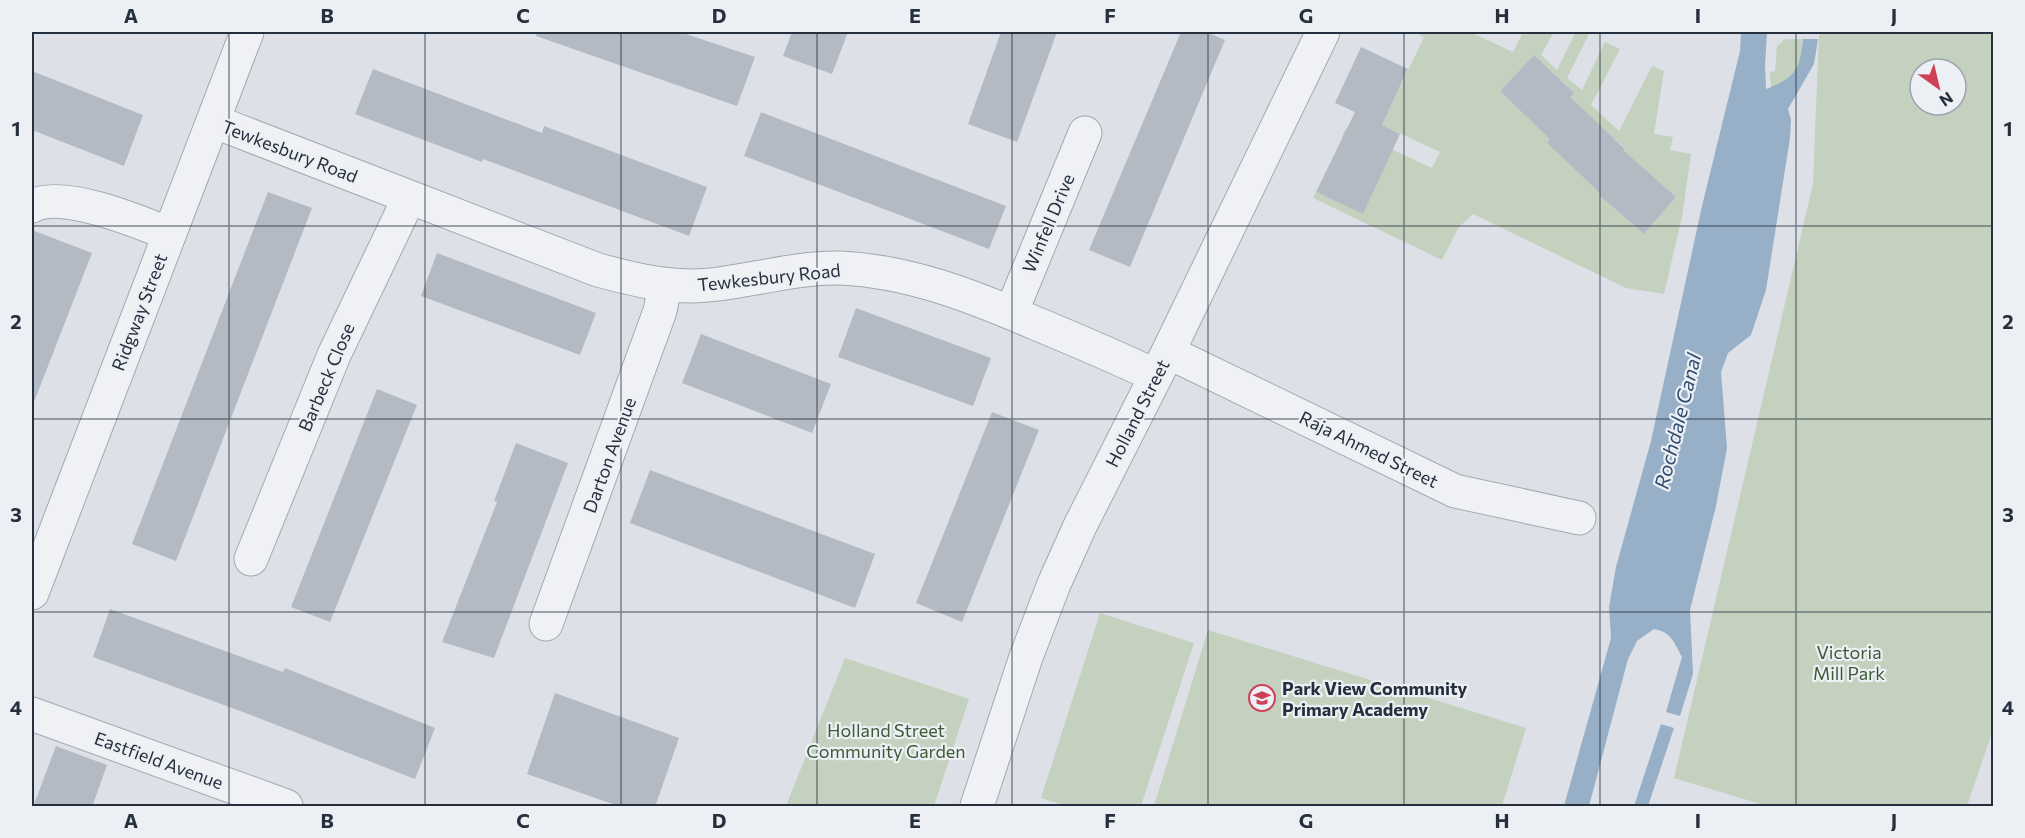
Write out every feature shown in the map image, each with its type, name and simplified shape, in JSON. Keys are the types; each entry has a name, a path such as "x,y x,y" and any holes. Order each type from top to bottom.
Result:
{"street":[{"name":"Ridgway Street","path":"32,593 247,32"},
{"name":"Holland Street","path":"977,807 1026,657 1080,526 1162,364 1323,32"},
{"name":"Tewkesbury Road","path":"213,121 598,270 632,279 665,285 717,285 837,268 869,270 938,285 1011,313 1162,364"},
{"name":"Winfell Drive","path":"1011,313 1085,133"},
{"name":"Barbeck Close","path":"251,560 334,355 409,198"},
{"path":"32,206 38,203 77,203 133,219 169,234"},
{"name":"Darton Avenue","path":"546,624 660,311 665,285"},
{"name":"Raja Ahmed Street","path":"1162,364 1455,491 1579,518"},
{"name":"Eastfield Avenue","path":"32,714 286,807"}],"green space":[{"path":"1414,32 1470,32 1513,52 1523,32 1554,32 1541,55 1557,70 1575,33 1589,34 1567,78 1582,90 1605,42 1620,49 1591,105 1619,131 1652,66 1664,71 1654,134 1673,137 1670,150 1691,154 1682,217 1664,294 1626,288 1473,214 1459,227 1442,260 1313,198 1316,192 1363,214 1388,158 1342,137 1346,128 1432,168 1440,152 1382,125 1424,37","holes":["1534,55 1574,93 1520,110 1500,91","1580,107 1610,142 1614,138 1626,149 1592,185 1547,143","1631,158 1676,197 1644,234 1599,195"]},
{"name":"Victoria Mill Park","path":"1819,32 1993,32 1994,727 1967,806 1767,806 1674,778 1813,184"},
{"path":"1785,39 1803,39 1799,63 1787,80 1771,87 1770,72 1775,71 1777,46"},
{"path":"1100,613 1194,643 1141,806 1066,806 1041,798"},
{"path":"1208,630 1526,728 1502,806 1154,806"},
{"name":"Holland Street Community Garden","path":"845,658 969,699 934,806 786,806"}],"water":[{"name":"Rochdale Canal","path":"1741,32 1767,32 1766,89 1784,81 1795,71 1803,39 1818,39 1814,64 1788,109 1791,120 1790,138 1766,290 1751,335 1728,353 1721,372 1727,448 1716,506 1690,610 1693,674 1680,716 1666,712 1682,657 1671,638 1660,630 1654,629 1637,641 1628,659 1589,806 1564,806 1611,638 1609,607 1616,567 1651,441 1702,206 1740,51"},
{"path":"1661,724 1674,728 1648,806 1634,806"}],"building":[{"path":"537,32 680,32 755,57 737,106 536,36"},
{"path":"792,32 848,32 832,74 783,56"},
{"path":"1001,32 1057,32 1017,142 968,124"},
{"path":"1181,32 1206,32 1225,40 1130,267 1089,250"},
{"path":"1361,47 1408,69 1382,125 1400,134 1363,214 1316,192 1355,112 1335,103"},
{"path":"1534,55 1574,93 1570,97 1625,149 1624,151 1676,197 1644,234 1599,195 1600,193 1547,143 1550,139 1500,91"},
{"path":"373,69 542,133 544,126 707,187 689,236 355,114"},
{"path":"32,71 143,115 124,166 32,130"},
{"path":"761,112 1006,206 989,249 744,156"},
{"path":"268,192 312,208 176,561 132,544"},
{"path":"32,230 92,253 34,402 32,402"},
{"path":"437,253 596,313 580,355 421,296"},
{"path":"856,308 991,358 973,406 838,357"},
{"path":"701,334 831,384 812,433 682,383"},
{"path":"377,389 417,405 330,622 291,607"},
{"path":"992,412 1039,430 962,622 916,603"},
{"path":"516,443 568,463 494,658 442,642 497,502 494,501"},
{"path":"650,470 875,554 855,608 630,523"},
{"path":"110,609 283,672 285,668 435,728 415,779 93,657"},
{"path":"555,693 679,738 655,807 621,807 527,774"},
{"path":"56,746 107,765 92,807 33,807"}],"place":[{"name":"Park View Community Primary Academy","path":"1262,698"}]}
